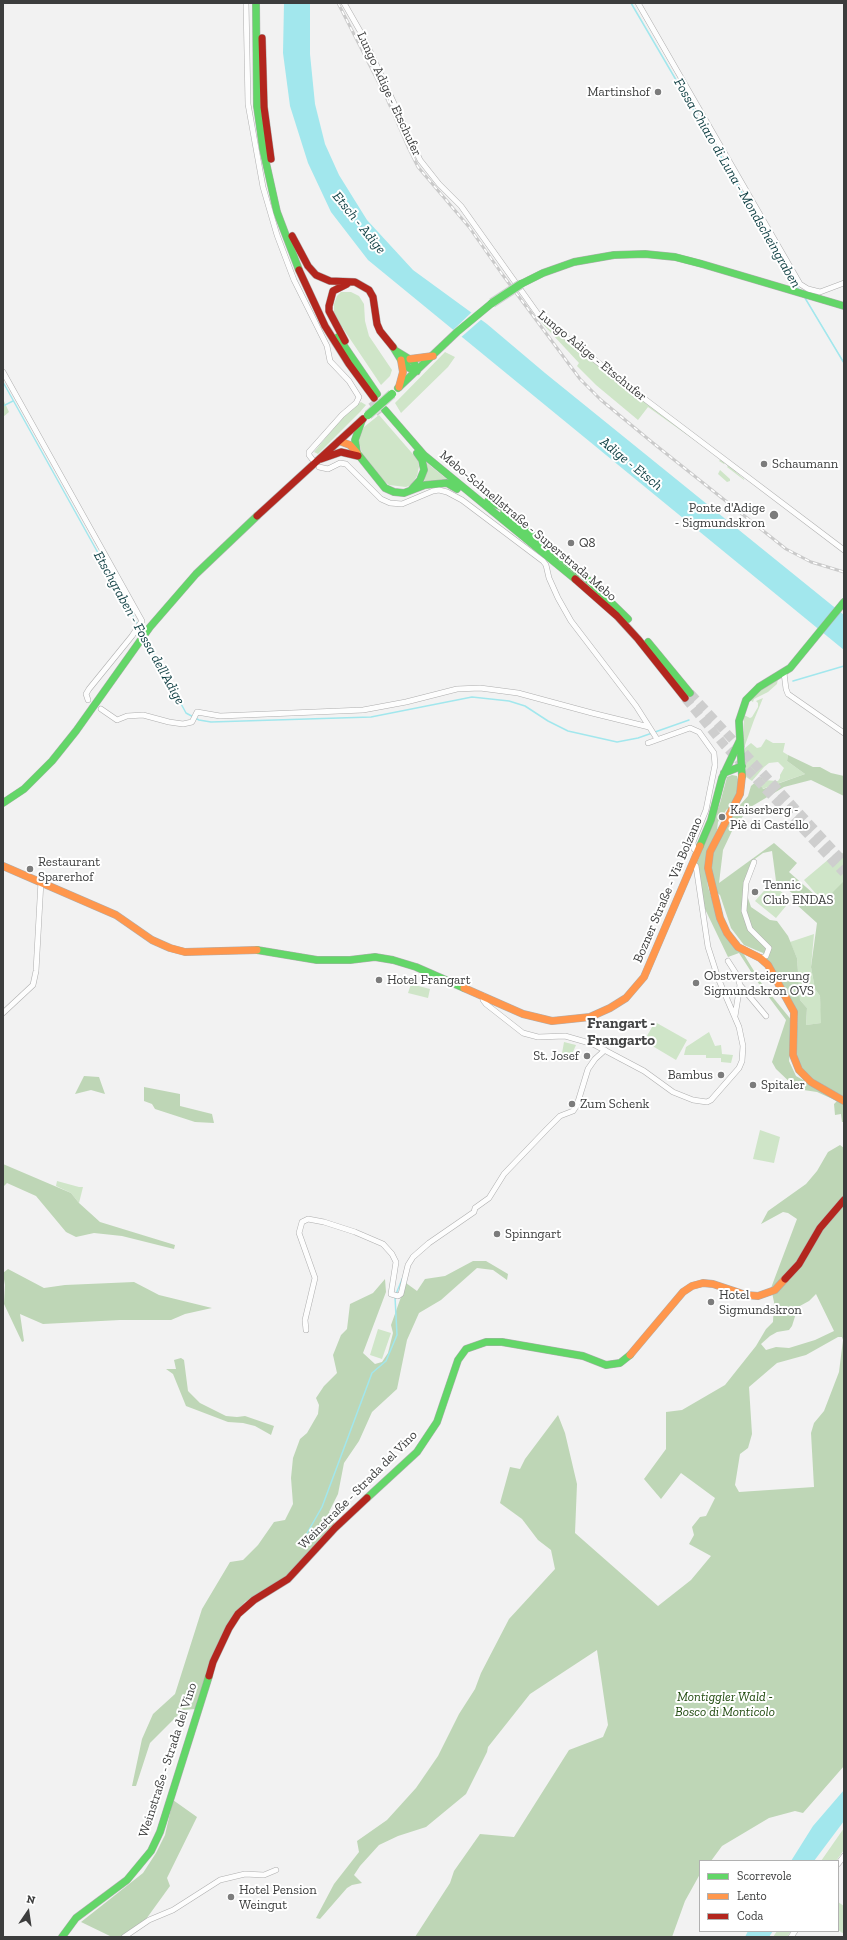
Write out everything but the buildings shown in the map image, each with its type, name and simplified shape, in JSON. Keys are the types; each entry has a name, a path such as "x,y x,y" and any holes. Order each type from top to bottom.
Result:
{"main road":[{"path":"256,3 255,61 258,112 263,149 277,212 294,260 309,295 325,326 362,384 375,396"},
{"path":"262,3 262,83 266,123 275,180 300,260 321,306 336,334 375,396"},
{"path":"292,236 308,266 316,275 330,281 349,281 360,284 366,288 373,297 376,324 380,331 396,351 401,360 409,368 416,371"},
{"path":"3,803 24,789 52,761 76,731 150,627 210,560 492,303 522,284 543,273 574,262 614,255 660,255 702,264 844,306"},
{"path":"360,284 345,284 333,291 329,301 329,311 339,331 370,378 375,396"},
{"path":"396,351 410,359 416,365 416,371"},
{"path":"410,359 436,353"},
{"path":"399,387 403,372 401,360"},
{"path":"385,410 422,460 424,465 422,475 410,491"},
{"name":"Mebo-Schnellstraße - Superstrada Mebo","path":"385,410 436,458 488,501 567,562 622,612 668,665 688,696 617,616 542,551 424,455 385,410"},
{"path":"355,454 355,440 365,418"},
{"path":"339,441 342,449 355,454 385,488 400,493 433,483 447,483 454,486 532,546 542,551"},
{"path":"317,462 334,453 355,454"},
{"path":"488,501 502,506 545,538"},
{"path":"583,569 617,602 622,612"},
{"path":"844,602 796,661 784,673 759,687 746,700 739,721 742,786 737,802 710,852 708,875 720,918 727,933 738,947 760,958 772,972 794,1012 795,1025 793,1055 799,1070 810,1082 844,1101"},
{"name":"Bozner Straße - Via Bolzano","path":"3,866 42,881 116,915 152,940 170,948 185,952 260,950 317,960 384,958 416,967 523,1014 552,1021 564,1021 590,1017 610,1008 626,998 648,969 698,852 715,808 724,773 732,765 740,740"},
{"path":"732,765 742,766"},
{"path":"732,765 742,766"},
{"name":"Weinstraße - Strada del Vino","path":"62,1937 76,1918 127,1880 151,1851 160,1832 212,1662 229,1628 238,1614 254,1600 288,1579 335,1528 417,1452 437,1422 458,1360 466,1349 486,1342 502,1342 584,1356 606,1365 620,1363 628,1357 683,1292 692,1286 703,1283 713,1284 746,1295 758,1296 775,1290 799,1264 820,1228 844,1200"}],"street":[{"path":"246,3 248,104 265,194 286,261 312,319 327,346 330,361 350,381 359,397 356,403 342,415 309,452 309,456 328,469 340,463 346,464 378,496 390,503 402,504 433,491 447,492 462,500 543,561 546,565 549,578 558,598 571,621 625,691 656,738"},
{"name":"Lungo Adige - Etschufer","path":"344,3 364,38 420,160 439,184 461,206 540,316 646,400 844,550"},
{"path":"638,3 800,284 808,289 820,292 844,283"},
{"path":"3,372 142,621 89,689 86,694 88,700"},
{"path":"784,673 788,694 844,733"},
{"path":"101,709 117,720 127,716 136,715 176,724 192,722 197,712 220,716 363,710 406,702 457,689 480,688 508,690 650,729"},
{"path":"648,743 656,738 684,730 694,729 700,732 714,753 715,765 706,810 693,842 694,849 698,852"},
{"path":"754,862 746,883 744,911 750,929 769,948 766,956 760,958"},
{"path":"484,996 483,1000 486,1004 523,1033 538,1037 565,1036 577,1038 644,1071 673,1092 693,1100 706,1102 711,1100 742,1061 743,1044 735,1017 718,978 708,947 696,866 692,864"},
{"path":"3,1013 33,985 36,971 42,881"},
{"path":"728,961 737,975 740,985 766,1016"},
{"path":"735,1017 740,985"},
{"path":"306,1330 305,1320 315,1278 299,1233 302,1222 308,1218 355,1232 383,1244 392,1254 396,1262 391,1294 398,1296 401,1294 408,1265 413,1257 429,1243 474,1212 475,1208 489,1198 504,1174 547,1129 560,1116 573,1111 577,1105 588,1069 604,1050"},
{"path":"124,1937 148,1920 173,1910 220,1880 245,1874 264,1875 276,1870"}],"green space":[{"path":"341,292 351,292 359,296 364,304 365,321 369,336 392,370 390,376 381,385 334,315 334,304 337,296"},
{"path":"539,320 543,321 737,470 736,472 744,480 727,467 728,466 725,463 724,464 719,461 721,459 648,407 638,420 596,385 577,366 579,363"},
{"path":"445,352 455,357 448,367 401,413 395,403"},
{"path":"3,399 9,412 3,417"},
{"path":"361,402 366,405 360,412 318,454 314,452 346,413"},
{"path":"379,415 418,460 419,467 417,476 411,485 406,487 389,485 382,479 362,454 358,438 364,427"},
{"path":"427,463 448,480 425,483 424,479"},
{"path":"720,470 730,479 730,481 727,482 718,474"},
{"path":"778,679 777,684 768,692 754,699 753,702 750,700 758,690"},
{"path":"763,698 744,748 744,715 750,718 752,717 758,707 758,703 756,701"},
{"path":"766,739 773,743 785,743 783,752 788,755 787,761 805,774 762,789 761,786 763,780 778,781 780,778 784,768 778,762 769,763 752,781 746,777 745,748 751,743 757,748 761,747"},
{"path":"788,755 813,767 820,767 831,773 844,776 844,796 811,780 784,787 749,808 732,831 723,850 719,883 774,843 797,863 789,872 823,902 844,881 844,1097 813,1079 802,1069 795,1053 798,1014 763,953 744,945 731,928 720,895 715,891 712,874 712,850 732,814 748,796 751,786 761,777 763,780 761,786 763,789 805,774 787,761","holes":["772,851 776,881 792,893 797,905 817,923 811,967 815,989 820,996 821,1023 806,1025 807,1008 800,1000 797,958 788,936 777,921 770,920 751,907 746,892 748,870 752,861 763,853"]},
{"path":"732,775 737,776 739,783 737,795 730,808 727,809 718,822 717,830 705,862 708,887 720,924 743,953 762,984 793,1022 789,1061 796,1076 844,1103 844,1122 842,1122 841,1114 835,1115 834,1104 837,1101 817,1092 797,1089 776,1069 772,1062 786,1020 759,984 739,953 728,957 705,909 697,863 720,803 727,777"},
{"path":"844,852 844,886 823,902 804,880 836,853 841,854"},
{"path":"771,883 791,900 776,918 755,901"},
{"path":"814,934 811,967 815,989 820,996 822,1023 806,1025 807,1008 800,1000 797,958 790,942"},
{"path":"411,984 430,989 428,998 408,993"},
{"path":"655,1022 687,1040 676,1060 644,1041"},
{"path":"709,1032 715,1046 721,1045 722,1054 733,1055 731,1063 721,1062 721,1058 706,1058 706,1055 684,1055 686,1047"},
{"path":"564,1042 576,1045 569,1061 561,1059"},
{"path":"84,1076 99,1077 105,1094 91,1090 75,1094"},
{"path":"144,1087 180,1094 180,1106 212,1114 214,1123 195,1122 155,1109 152,1104 144,1101"},
{"path":"760,1130 780,1137 774,1163 753,1159"},
{"name":"Montiggler Wald - Bosco di Monticolo","path":"840,1145 844,1148 844,1766 803,1813 795,1811 769,1818 722,1846 712,1860 699,1860 699,1876 685,1901 672,1937 415,1937 450,1883 454,1871 480,1834 514,1837 569,1750 603,1737 608,1725 597,1650 530,1694 488,1747 487,1752 466,1794 426,1827 398,1836 379,1845 354,1875 362,1883 352,1885 347,1888 320,1919 316,1918 334,1884 359,1852 357,1841 387,1820 416,1788 438,1756 459,1714 475,1689 481,1673 509,1619 555,1569 551,1550 538,1540 522,1519 500,1503 510,1467 520,1469 525,1459 558,1415 565,1433 577,1484 575,1533 658,1606 691,1580 711,1556 689,1544 694,1535 692,1527 700,1517 706,1516 715,1498 681,1473 661,1499 644,1479 666,1449 666,1412 682,1410 725,1385 756,1346 766,1329 773,1322 774,1302 771,1288 797,1219 788,1213 783,1212 761,1224 768,1211 806,1184 817,1171 828,1152","holes":["816,1294 834,1331 815,1340 789,1348 776,1347 766,1350 761,1344 777,1332 789,1330 792,1326 798,1307 809,1301","838,1337 842,1337 843,1340 839,1372 824,1411 814,1423 811,1433 814,1487 739,1492 735,1485 740,1454 748,1448 752,1434 749,1387 777,1363 806,1355"]},
{"path":"3,1164 71,1193 79,1203 100,1222 175,1245 174,1249 122,1236 94,1233 76,1237 66,1232 36,1196 7,1183 3,1187"},
{"path":"57,1181 83,1187 79,1203 71,1193 56,1186"},
{"path":"473,1261 486,1261 508,1274 507,1280 493,1270 477,1268 441,1300 419,1313 407,1340 397,1389 372,1412 359,1441 344,1463 338,1494 329,1512 335,1524 285,1577 245,1602 226,1626 195,1709 183,1710 150,1743 136,1786 132,1786 142,1739 153,1714 175,1694 202,1609 230,1562 243,1560 258,1545 274,1522 285,1520 293,1504 291,1478 293,1458 300,1439 307,1433 318,1414 319,1405 316,1398 324,1386 337,1373 333,1355 341,1335 347,1329 350,1304 373,1293 385,1279 386,1292 363,1353 375,1364 382,1362 388,1353 393,1333 391,1325 406,1283 417,1291 425,1279 445,1276"},
{"path":"8,1269 44,1288 65,1285 134,1282 159,1295 212,1308 185,1314 171,1320 120,1320 43,1324 20,1314 24,1341 22,1342 4,1304 5,1285 3,1273"},
{"path":"378,1329 391,1333 382,1359 370,1355"},
{"path":"181,1358 184,1360 188,1391 200,1403 226,1416 245,1416 274,1426 271,1435 255,1426 243,1423 228,1422 186,1406 173,1374 166,1369 176,1369 174,1360"},
{"path":"173,1800 197,1817 167,1878 170,1886 144,1922 123,1937 112,1937 81,1922 143,1873 156,1853 165,1835"},
{"path":"844,1828 844,1850 837,1860 822,1860"},
{"path":"839,1903 844,1906 844,1934 839,1931"},
{"path":"776,1932 790,1932 787,1937 773,1937"}],"water":[{"path":"284,3 310,3 310,54 315,104 325,144 339,175 367,220 413,270 487,324 545,373 844,615 844,650 368,260 331,212 308,163 290,106 283,53"},
{"path":"844,1790 844,1821 815,1860 792,1860 813,1826"},
{"path":"748,1932 772,1932 769,1937 745,1937"}],"pier":[{"path":"473,311 483,318 459,339 451,332"}],"waterway":[{"name":"Fossa Chiaro di Luna - Mondscheingraben","path":"631,3 799,290"},
{"name":"Fossa Chiaro di Luna - Mondscheingraben","path":"805,298 844,363"},
{"name":"Etschgraben - Fossa dell'Adige","path":"3,382 142,632"},
{"path":"3,406 13,401"},
{"name":"Etschgraben - Fossa dell'Adige","path":"146,639 186,713 199,720 211,722 371,717 472,697 509,701 525,706 548,721 568,731 617,742 638,738 689,720"},
{"path":"793,681 844,666"},
{"path":"396,1294 403,1277"},
{"path":"302,1542 322,1507 372,1373 386,1361 397,1335 395,1297"}],"tunnel":[{"path":"372,401 381,413"},
{"path":"690,693 844,862"},
{"path":"685,698 725,746 844,873"}],"railway":[{"path":"338,3 387,99 418,167 469,227 580,379 601,400 653,443 786,549 811,562 844,572"}],"traffic: fast":[{"path":"256,3 257,106 263,149 277,212 299,270"},
{"path":"521,284 543,273 574,262 614,255 645,254 675,257 702,264 844,306"},
{"path":"492,303 521,284"},
{"path":"398,388 457,332 492,303"},
{"path":"338,337 377,394"},
{"path":"393,347 401,360 409,368 417,371 414,362 396,351"},
{"path":"368,415 392,394"},
{"path":"385,410 424,455 575,579"},
{"path":"362,420 355,440 357,453 385,488 394,492 404,493 425,485 447,483 457,489"},
{"path":"411,490 420,480 424,470 422,460 417,453"},
{"path":"488,501 502,507 512,514"},
{"path":"504,513 585,577 628,619"},
{"path":"3,803 24,789 52,761 76,731 150,627 196,574 257,516"},
{"path":"742,776 739,721 746,700 759,687 790,668 844,602"},
{"path":"648,642 690,693"},
{"path":"700,846 711,820 722,778 740,740"},
{"path":"724,773 742,766"},
{"path":"257,950 317,960 350,960 375,957 393,960 416,967 464,988"},
{"path":"367,1498 417,1452 437,1422 458,1360 466,1349 486,1342 502,1342 583,1356 606,1365 620,1363 630,1355"},
{"path":"62,1937 76,1918 127,1880 151,1851 160,1832 209,1676"}],"traffic: slow":[{"path":"410,359 433,356"},
{"path":"399,387 403,372 401,360"},
{"path":"339,441 350,445 357,453"},
{"path":"742,776 740,794 710,852 708,868 720,918 727,933 738,947 760,958 768,965 794,1012 793,1055 799,1070 811,1082 844,1101"},
{"path":"464,988 523,1014 552,1021 590,1017 610,1008 626,998 644,977 700,846"},
{"path":"3,866 116,915 152,940 170,948 185,952 257,950"},
{"path":"630,1355 683,1292 692,1286 703,1283 713,1284 746,1295 758,1296 775,1290 785,1279"}],"traffic: jam":[{"path":"262,38 264,107 271,159"},
{"path":"292,236 308,266 316,275 330,281 355,282 369,290 373,297 377,324 380,331 393,347"},
{"path":"299,270 325,326 349,364 374,398"},
{"path":"345,341 329,311 329,306 333,291 347,284"},
{"path":"257,516 363,419"},
{"path":"321,459 341,452 358,456"},
{"path":"575,579 617,616 638,639 685,698"},
{"path":"785,1279 799,1264 820,1228 844,1200"},
{"path":"209,1676 213,1662 229,1628 238,1614 254,1600 288,1579 335,1528 367,1498"}],"place":[{"name":"Martinshof","path":"658,92"},
{"name":"Schaumann","path":"764,464"},
{"name":"Ponte d'Adige - Sigmundskron","path":"774,515"},
{"name":"Q8","path":"571,543"},
{"name":"Kaiserberg - Piè di Castello","path":"722,817"},
{"name":"Restaurant Sparerhof","path":"30,869"},
{"name":"Tennic Club ENDAS","path":"755,892"},
{"name":"Hotel Frangart","path":"379,980"},
{"name":"Obstversteigerung Sigmundskron OVS","path":"696,983"},
{"name":"St. Josef","path":"587,1056"},
{"name":"Bambus","path":"721,1075"},
{"name":"Spitaler","path":"753,1085"},
{"name":"Zum Schenk","path":"572,1104"},
{"name":"Spinngart","path":"497,1234"},
{"name":"Hotel Sigmundskron","path":"711,1302"},
{"name":"Hotel Pension Weingut","path":"231,1897"}],"district":[{"name":"Frangart - Frangarto","path":"621,1032"}],"water label":[{"name":"Etsch - Adige","path":"359,223"},
{"name":"Adige - Etsch","path":"631,464"}]}
